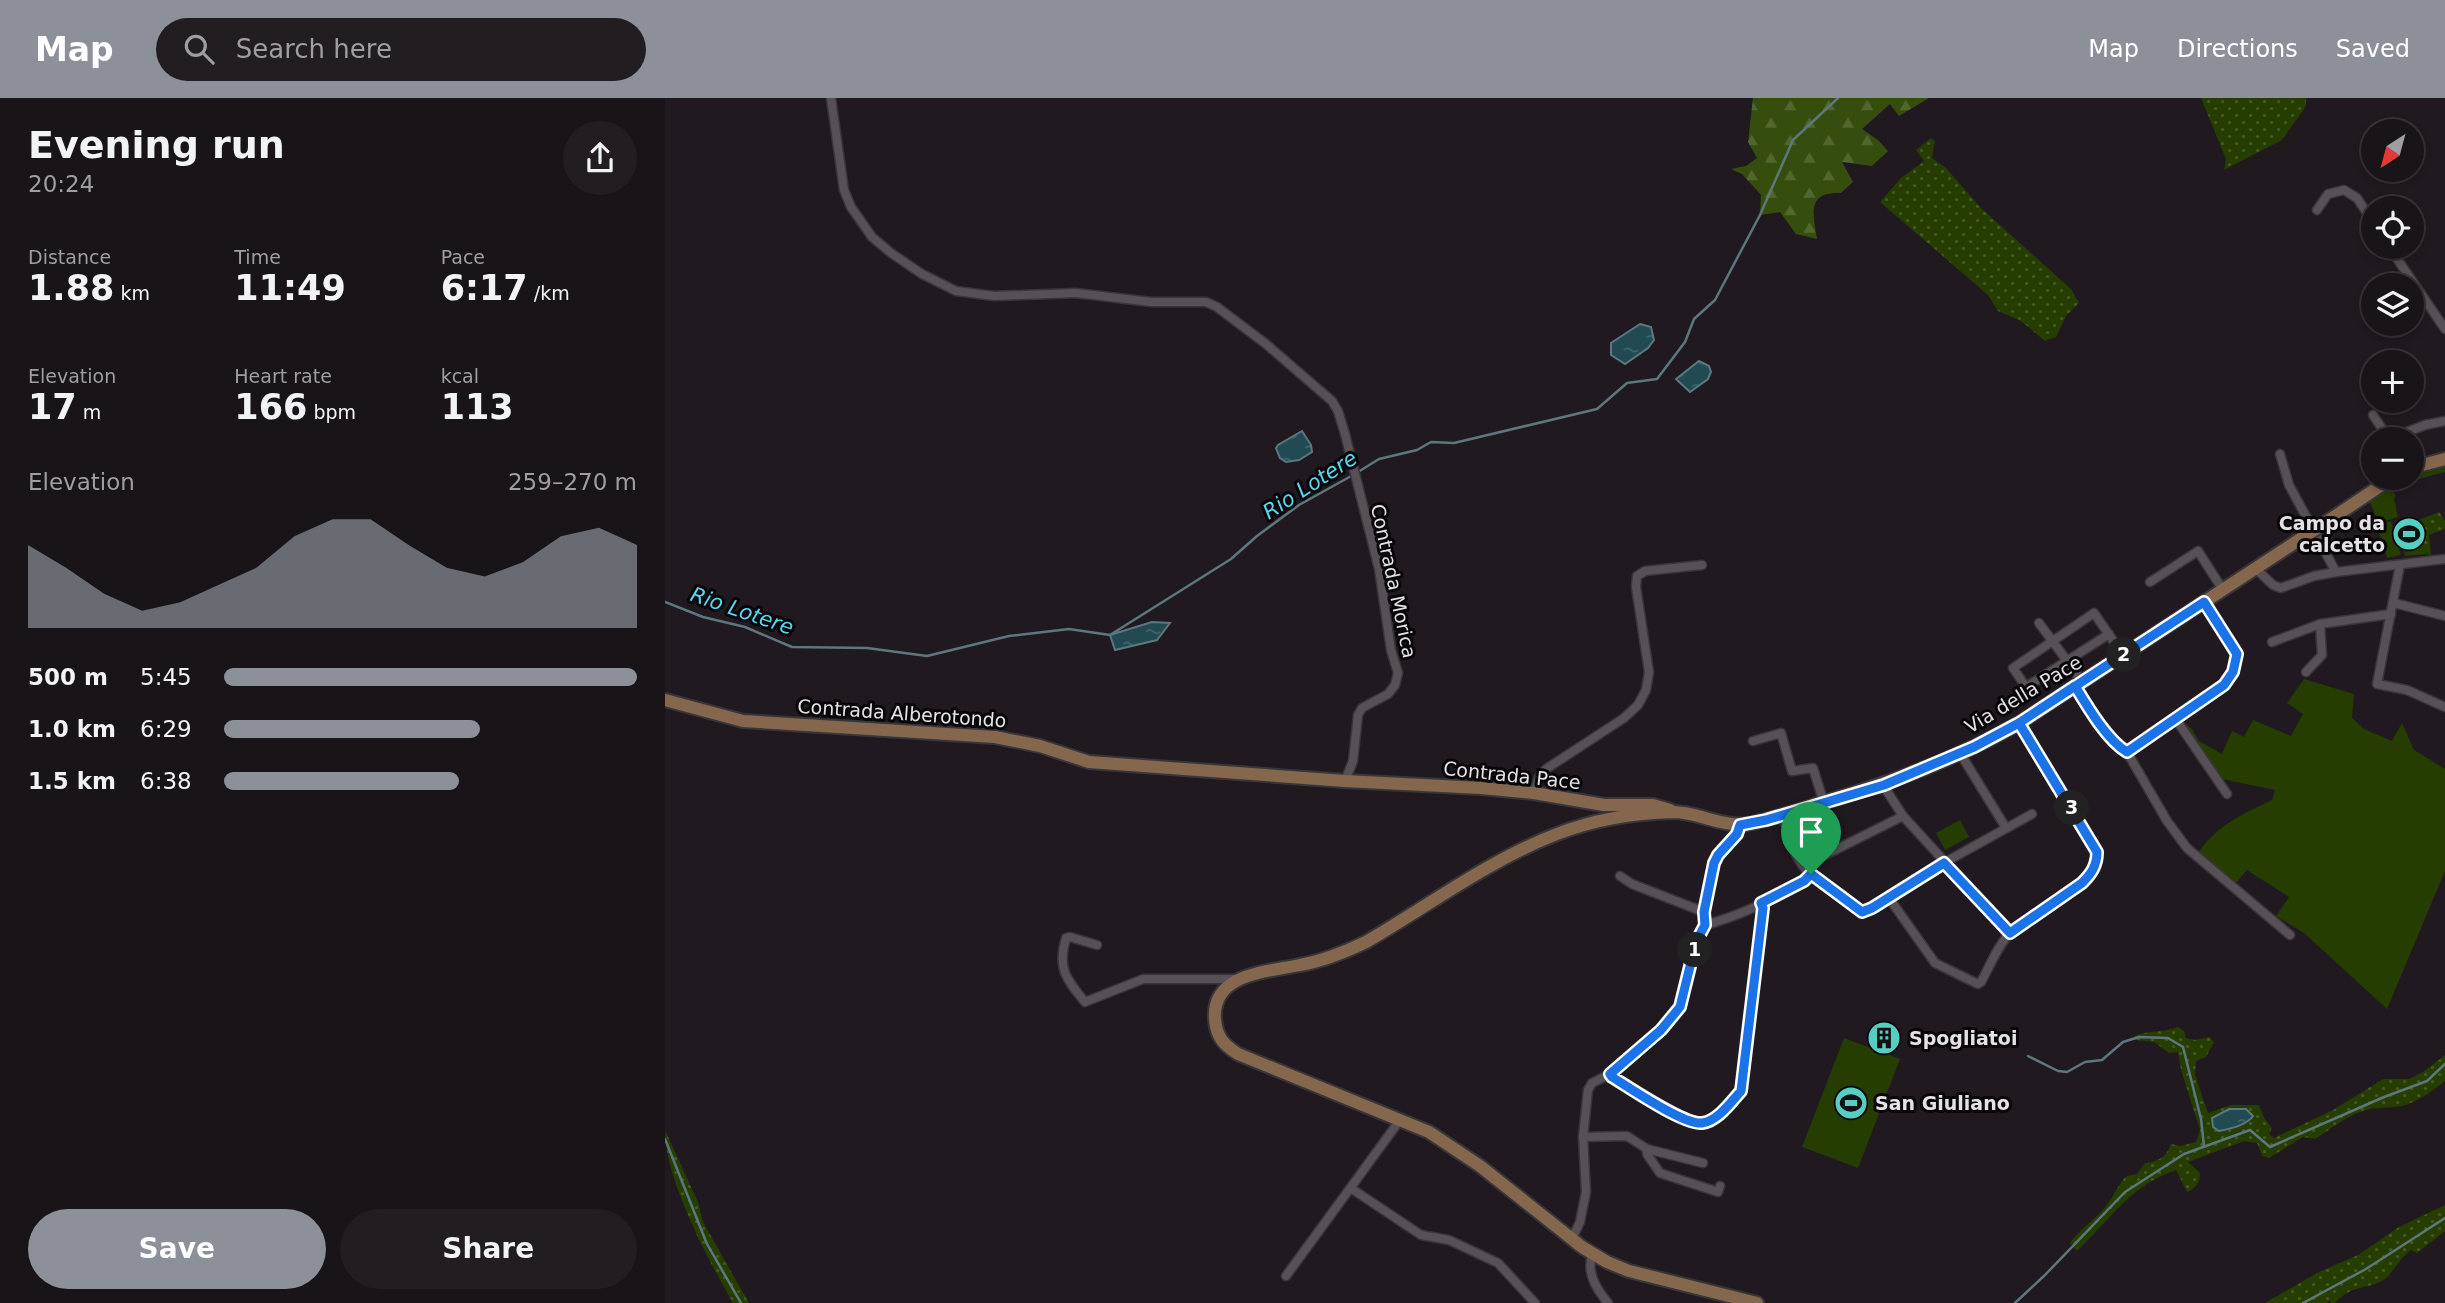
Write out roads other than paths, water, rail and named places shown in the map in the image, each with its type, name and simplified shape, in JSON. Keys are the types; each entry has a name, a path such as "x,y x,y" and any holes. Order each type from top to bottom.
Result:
{"main road":[{"path":"2424,465 2445,459"},
{"name":"Via della Pace","path":"1673,812 1724,824 1740,825 1766,820 1884,785 1960,753 2019,723 2077,681 2123,655 2374,490"},
{"name":"Contrada Alberotondo","path":"665,701 743,721 995,737 1040,746 1089,762 1345,781"},
{"name":"Contrada Pace","path":"1345,781 1534,793 1604,805 1653,805 1666,807 1673,812"},
{"path":"1673,812 1618,818 1557,834 1509,856 1385,932 1341,954 1236,979 1222,992 1215,1011 1218,1033 1225,1046 1249,1059 1429,1132 1448,1143 1593,1254 1629,1270 1757,1303"}],"street":[{"name":"Contrada Morica","path":"831,98 844,190 851,207 872,237 922,274 955,291 983,295 1013,297 1076,293 1151,302 1206,302 1217,307 1266,344 1332,401 1345,434 1379,569 1391,650 1398,673 1395,685 1388,694 1363,708 1358,715 1353,761 1345,781"},
{"path":"2317,210 2328,194 2344,190 2361,204"},
{"path":"2397,259 2445,329"},
{"path":"2373,415 2381,427"},
{"path":"2420,427 2445,421"},
{"path":"2280,454 2289,485 2336,572"},
{"path":"2150,582 2199,551 2223,590"},
{"path":"2255,568 2273,585 2281,587 2313,576 2336,572 2445,559"},
{"path":"1534,793 1539,777 1546,769 1624,718 1638,705 1646,690 1649,672 1636,587 1637,576 1645,571 1702,565"},
{"path":"2400,565 2377,684 2407,690 2445,707"},
{"path":"2127,752 2224,685 2235,664 2237,654 2232,643 2204,602"},
{"path":"2393,603 2445,616"},
{"path":"2109,634 2026,687 2014,668 2094,613 2109,634 2123,655"},
{"path":"2272,642 2320,624 2391,614"},
{"path":"2039,622 2068,661 2103,726 2127,752 2167,821 2187,848 2290,935"},
{"path":"2306,671 2322,655 2320,624"},
{"path":"2175,718 2227,794"},
{"path":"1889,898 1935,963 1973,984 1981,982 2010,933 2090,875 2097,852 2019,723"},
{"path":"1753,741 1781,733 1792,771 1814,768 1824,803"},
{"path":"1960,753 2006,828"},
{"path":"1884,785 1903,816 2010,933"},
{"path":"1782,814 1792,845 1803,866 1862,912 2032,814"},
{"path":"1803,866 1903,816"},
{"path":"1572,1239 1580,1222 1586,1192 1583,1137 1588,1090 1592,1083 1610,1074 1635,1055 1675,1016 1683,998 1696,942 1705,925 1704,912 1715,859 1737,834 1740,825"},
{"path":"1705,925 1722,921 1761,903 1804,881 1811,874"},
{"path":"1620,876 1632,884 1704,912"},
{"path":"1610,1074 1687,1121 1703,1123 1717,1115 1741,1091 1763,908 1761,903"},
{"path":"1097,946 1070,937 1066,938 1063,949 1063,970 1071,986 1085,1002 1143,979 1236,979"},
{"path":"1286,1276 1400,1120"},
{"path":"1583,1137 1627,1136 1647,1149 1703,1163"},
{"path":"1647,1149 1647,1154 1660,1173 1718,1192 1720,1186"},
{"path":"1352,1189 1421,1235 1449,1240 1498,1263 1535,1303"},
{"path":"1593,1254 1589,1262 1590,1271 1608,1303"}],"water":[{"path":"1640,324 1651,327 1654,340 1648,348 1625,364 1611,355 1611,343"},
{"path":"1699,361 1709,366 1711,372 1708,379 1690,392 1676,379"},
{"path":"1302,431 1311,445 1312,452 1299,460 1286,462 1280,458 1276,448"},
{"path":"1152,622 1170,623 1157,640 1115,650 1110,635"},
{"path":"2229,1109 2246,1109 2253,1116 2243,1124 2219,1131 2213,1127 2212,1118"}],"waterway":[{"name":"Rio Lotere","path":"1358,472 1379,459 1417,450 1431,442 1454,443 1597,409 1627,383 1657,379 1685,342 1694,319 1715,300 1760,215 1793,140 1838,98"},
{"name":"Rio Lotere","path":"665,602 703,617 745,627 792,647 867,648 927,656 1009,636 1069,629 1110,635 1231,559 1299,505 1353,475"},
{"path":"2028,1056 2058,1071 2067,1072 2085,1062 2102,1060 2123,1042 2139,1037 2168,1038 2183,1047 2201,1119 2204,1146"},
{"path":"2015,1303 2125,1192 2184,1154 2250,1130 2270,1147 2427,1081 2445,1064"},
{"path":"665,1139 707,1244 741,1303"},
{"path":"2303,1303 2366,1269 2445,1218"}],"place":[{"name":"Campo da calcetto","path":"2409,534"},
{"name":"Spogliatoi","path":"1884,1038"},
{"name":"San Giuliano","path":"1851,1103"}]}
